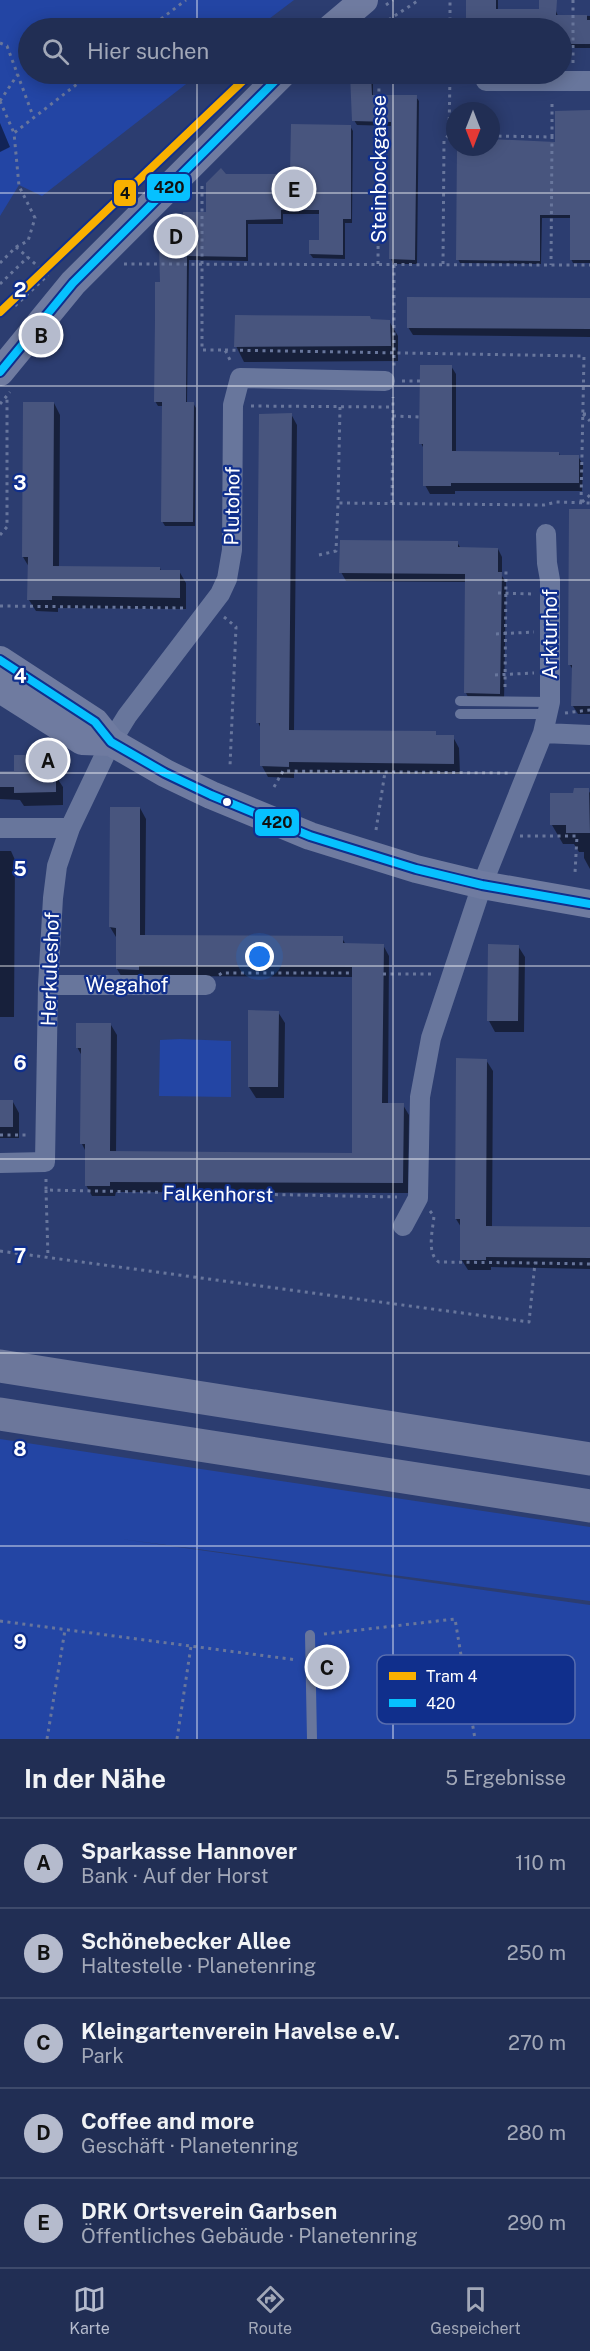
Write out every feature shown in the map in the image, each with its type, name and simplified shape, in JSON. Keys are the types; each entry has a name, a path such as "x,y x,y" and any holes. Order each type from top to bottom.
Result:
{"highway":[{"path":"0,1366 590,1459"},
{"path":"0,1414 590,1506"}],"street":[{"path":"343,18 364,0"},
{"path":"0,352 53,292 271,84"},
{"path":"4,384 53,292"},
{"path":"240,378 392,381"},
{"name":"Plutohof","path":"111,742 127,716 220,594 230,568 233,405 240,378"},
{"name":"Arkturhof","path":"482,885 528,772 547,716 551,594 546,534"},
{"path":"0,660 95,722 111,742 165,773 211,795 310,836 416,869 482,885 590,904"},
{"path":"0,689 82,741 111,742"},
{"path":"547,716 590,735"},
{"name":"Herkuleshof","path":"45,1162 48,985 52,898 57,866 70,828 111,742"},
{"path":"0,828 70,828"},
{"path":"404,1226 418,1198 422,1086 431,1038 482,885"},
{"name":"Wegahof","path":"48,985 206,985"},
{"path":"0,1163 45,1162"}],"lane":[{"path":"460,701 505,701 547,716"},
{"path":"460,714 547,716"},
{"path":"310,1635 312,1739"}],"path":[{"path":"162,18 186,0"},
{"path":"391,18 419,0"},
{"path":"450,0 450,18"},
{"path":"573,0 582,81"},
{"path":"0,43 7,46 18,74 0,101 14,133 19,186 35,218 28,240 16,247 0,263"},
{"path":"22,84 33,116"},
{"path":"14,133 76,84"},
{"name":"Steinbockgasse","path":"378,264 379,84"},
{"path":"450,84 450,102"},
{"path":"551,265 552,84"},
{"path":"500,136 552,137"},
{"path":"443,264 444,140 446,138"},
{"path":"202,178 202,350 395,355 584,356 581,503"},
{"path":"16,247 48,275 53,292"},
{"path":"0,284 28,256"},
{"path":"119,264 590,266"},
{"path":"392,503 394,264"},
{"path":"15,306 48,275"},
{"path":"225,350 240,378"},
{"path":"392,381 420,381"},
{"path":"0,535 7,527 4,384"},
{"path":"233,405 393,407"},
{"path":"319,555 336,551 340,407"},
{"path":"583,414 590,414"},
{"path":"583,414 590,421"},
{"path":"393,416 420,417"},
{"path":"581,503 590,495"},
{"path":"338,503 544,505 556,502 590,503"},
{"path":"505,701 506,570"},
{"path":"498,593 551,594"},
{"path":"0,606 210,607 236,627 230,766"},
{"path":"496,634 550,632"},
{"path":"495,675 550,673"},
{"path":"547,716 590,711"},
{"path":"274,787 283,771 528,772"},
{"path":"376,830 385,772"},
{"path":"504,833 521,836 577,836 575,873"},
{"path":"206,985 222,973 352,973"},
{"path":"384,974 434,974 450,981"},
{"path":"0,1135 46,1135"},
{"path":"45,1162 48,1257"},
{"name":"Falkenhorst","path":"46,1190 418,1198"},
{"path":"418,1198 434,1216 432,1252 434,1259 439,1262 590,1264"},
{"path":"0,1251 529,1322 536,1263"},
{"path":"310,1635 455,1619 461,1655"},
{"path":"0,1621 310,1662"},
{"path":"47,1739 65,1630"},
{"path":"177,1739 191,1646"},
{"path":"472,1724 475,1739"}],"shaded area":[{"path":"0,0 294,0 270,18 18,18 18,84 186,84 42,196 19,185 0,216"},
{"path":"160,1040 231,1041 231,1097 159,1096"},
{"path":"0,1439 590,1527 590,1601 121,1539 590,1605 590,1739 0,1739"}],"building":[{"path":"466,0 496,0 496,9 539,9 539,0 557,0 556,15 587,15 587,20 590,20 590,44 572,44 572,18 466,18"},
{"path":"350,84 371,84 372,95 417,95 415,260 389,259 391,122 352,121"},
{"path":"590,110 590,260 570,260 570,215 540,215 540,261 456,260 457,156 500,156 500,139 555,142 555,111"},
{"path":"291,124 351,125 351,219 343,219 343,255 309,254 309,240 319,240 319,210 281,210 281,219 246,220 246,257 187,256 186,402 194,402 193,522 161,522 162,402 154,402 155,282 160,282 159,246 164,246 164,231 183,231 183,212 206,212 206,183 221,168 226,174 290,174"},
{"path":"407,297 590,298 590,329 407,328"},
{"path":"235,315 370,316 371,319 390,320 391,346 234,347"},
{"path":"420,365 452,365 452,451 559,452 559,455 579,455 579,483 451,483 451,486 423,486 423,444 419,444"},
{"path":"23,402 54,402 53,566 160,567 160,570 180,570 180,598 52,596 52,600 27,600 28,557 22,557"},
{"path":"292,413 289,730 436,731 436,735 454,735 454,764 289,762 289,767 260,766 260,723 256,723 259,414"},
{"path":"569,509 590,509 590,706 571,706 572,665 568,665"},
{"path":"340,540 458,541 458,547 498,548 498,572 502,572 500,694 464,693 465,574 339,573"},
{"path":"14,755 53,755 56,792 14,793 14,787 0,787 0,771 14,771"},
{"path":"574,788 589,788 590,833 566,833 566,825 550,825 550,793 573,793"},
{"path":"110,807 140,807 140,935 343,936 343,943 384,944 382,1103 404,1103 403,1183 110,1182 110,1186 85,1186 85,1144 80,1144 81,1048 76,1048 76,1023 111,1023 110,1151 352,1153 352,967 139,966 139,970 116,969 116,928 109,927"},
{"path":"488,944 519,945 518,1021 487,1021"},
{"path":"248,1010 279,1011 278,1087 248,1087"},
{"path":"456,1058 487,1059 486,1226 590,1227 590,1258 486,1257 486,1260 460,1260 460,1219 455,1219"},
{"path":"0,1100 13,1100 13,1127 0,1127"}],"tram line":[{"name":"4","path":"0,312 239,84"}],"transit line":[{"name":"420","path":"0,372 73,283 272,84"},
{"name":"420","path":"0,660 95,722 111,742 165,773 211,795 310,836 416,869 482,885 590,904"}],"place":[{"name":"DRK Ortsverein Garbsen","path":"294,189"},
{"name":"Coffee and more","path":"176,236"},
{"name":"Schönebecker Allee","path":"41,335"},
{"name":"Sparkasse Hannover","path":"48,760"},
{"name":"Kleingartenverein Havelse e.V.","path":"327,1667"}]}
